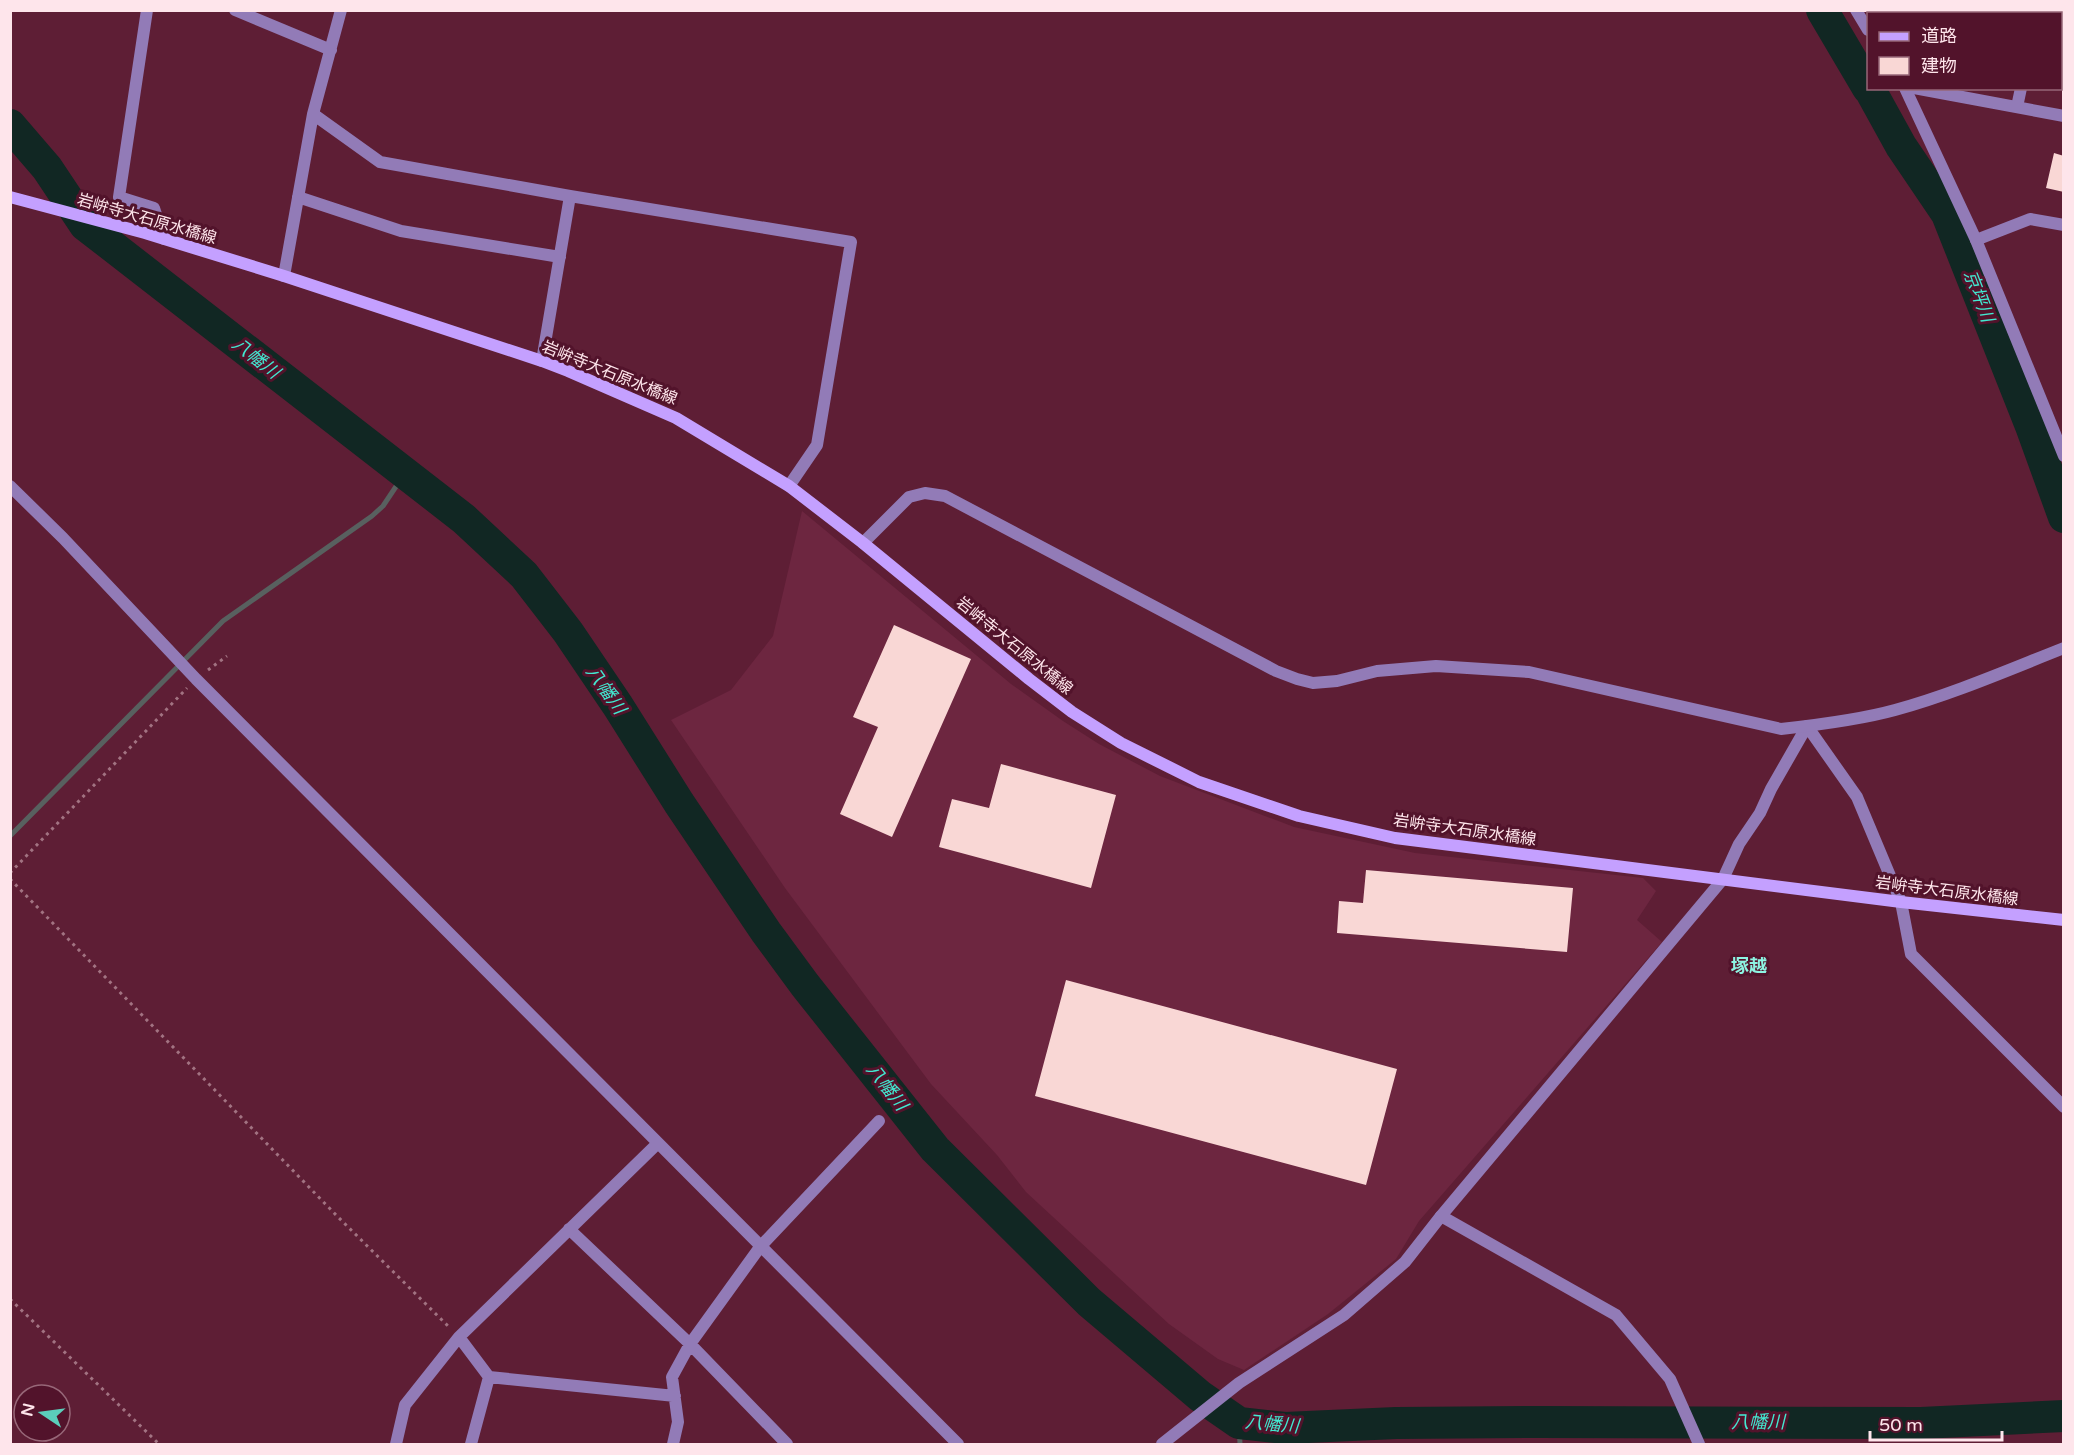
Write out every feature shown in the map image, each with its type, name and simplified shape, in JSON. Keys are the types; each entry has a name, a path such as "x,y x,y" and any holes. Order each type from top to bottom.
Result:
{"main road":[{"name":"岩峅寺大石原水橋線","path":"16,198 145,233 284,276 542,361 676,417 789,486 1072,712 1121,743 1199,782 1299,816 1395,838 1901,902 2064,920"}],"street":[{"path":"147,10 119,197 154,208 164,239"},
{"path":"236,10 331,50"},
{"path":"284,276 313,114 341,10"},
{"path":"1857,10 1867,27"},
{"path":"1906,90 1976,240 2064,456"},
{"path":"1925,90 2064,116"},
{"path":"2017,107 2021,90"},
{"path":"313,114 380,162 851,242 817,445 789,486"},
{"path":"542,361 570,196"},
{"path":"298,197 400,231 560,257"},
{"path":"1976,240 2030,219 2064,225"},
{"path":"10,486 63,538 196,679 958,1444"},
{"path":"863,543 909,497 925,493 945,496 1275,671 1297,679 1313,682 1336,681 1377,671 1436,666 1528,672 1781,729 1892,711 1941,696 2064,648"},
{"path":"1162,1444 1198,1418 1239,1383 1344,1315 1405,1262 1723,879 1739,844 1760,813 1807,726"},
{"path":"1807,726 1857,797 1901,902 1911,954 2064,1107"},
{"path":"673,1444 678,1422 672,1377 690,1344 760,1247 879,1121"},
{"path":"396,1444 405,1405 459,1337 657,1144"},
{"path":"1441,1216 1616,1315 1670,1379 1698,1444"},
{"path":"569,1230 690,1344 788,1444"},
{"path":"459,1337 489,1377 675,1396"},
{"path":"472,1444 489,1377"}],"path":[{"path":"10,873 196,679 227,656"},
{"path":"10,879 338,1217 459,1337"},
{"path":"10,1299 159,1444"}],"shaded area":[{"path":"802,511 1011,684 1099,744 1160,776 1294,827 1415,853 1643,878 1656,891 1637,920 1662,942 1419,1221 1396,1259 1328,1314 1244,1370 1218,1359 1169,1324 1026,1192 997,1155 931,1084 785,888 671,720 731,690 773,636"}],"building":[{"path":"2054,153 2064,156 2064,192 2046,188"},
{"path":"894,625 971,659 892,837 840,814 878,727 853,717"},
{"path":"1001,764 1116,795 1091,888 939,847 952,799 989,808"},
{"path":"1366,870 1573,888 1567,952 1337,933 1339,901 1363,903"},
{"path":"1066,980 1397,1069 1366,1185 1035,1096"}],"waterway":[{"name":"京坪川","path":"1822,10 1867,86"},
{"name":"京坪川","path":"1870,90 1901,146 1947,214 2031,426 2064,517"},
{"name":"八幡川","path":"10,125 47,168 85,225 464,519 524,575 568,632 766,932 935,1149 1089,1302 1200,1396 1239,1423 1285,1428 1396,1423 1921,1423 2064,1416"},
{"path":"10,836 223,621 372,516 383,506 405,473"},
{"path":"1239,1423 1240,1444"}],"district":[{"name":"塚越","path":"1749,966"}]}
